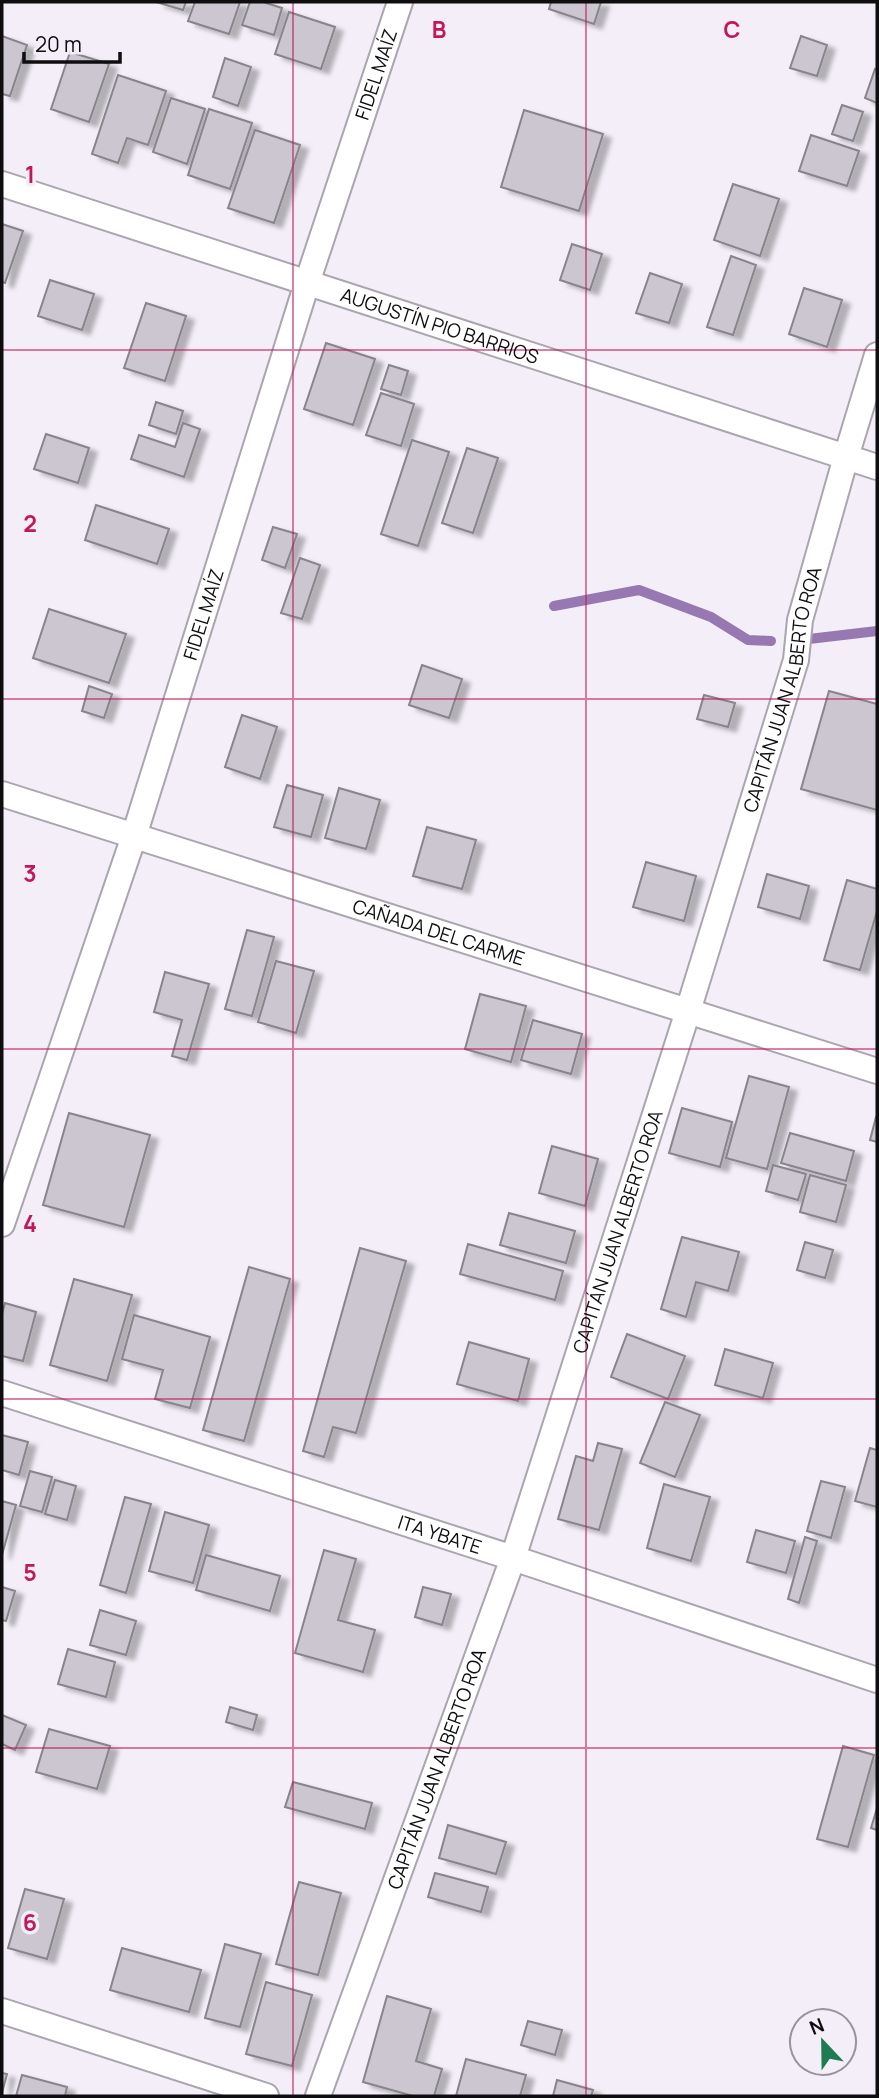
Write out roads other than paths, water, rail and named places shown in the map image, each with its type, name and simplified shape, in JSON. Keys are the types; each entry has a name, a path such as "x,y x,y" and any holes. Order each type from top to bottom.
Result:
{"street":[{"name":"FIDEL MAÍZ","path":"2,1224 134,836 307,283 400,2"},
{"name":"AUGUSTÍN PIO BARRIOS","path":"2,184 877,467"},
{"name":"CAPITÁN JUAN ALBERTO ROA","path":"318,2096 513,1558 688,1011 796,660 800,620 877,355"},
{"name":"CAÑADA DEL CARME","path":"2,794 877,1071"},
{"name":"ITA YBATE","path":"2,1392 877,1680"},
{"path":"2,2011 265,2096"}],"waterway":[{"path":"554,606 639,590 711,617 748,640 771,641"},
{"path":"809,639 877,631"}]}
